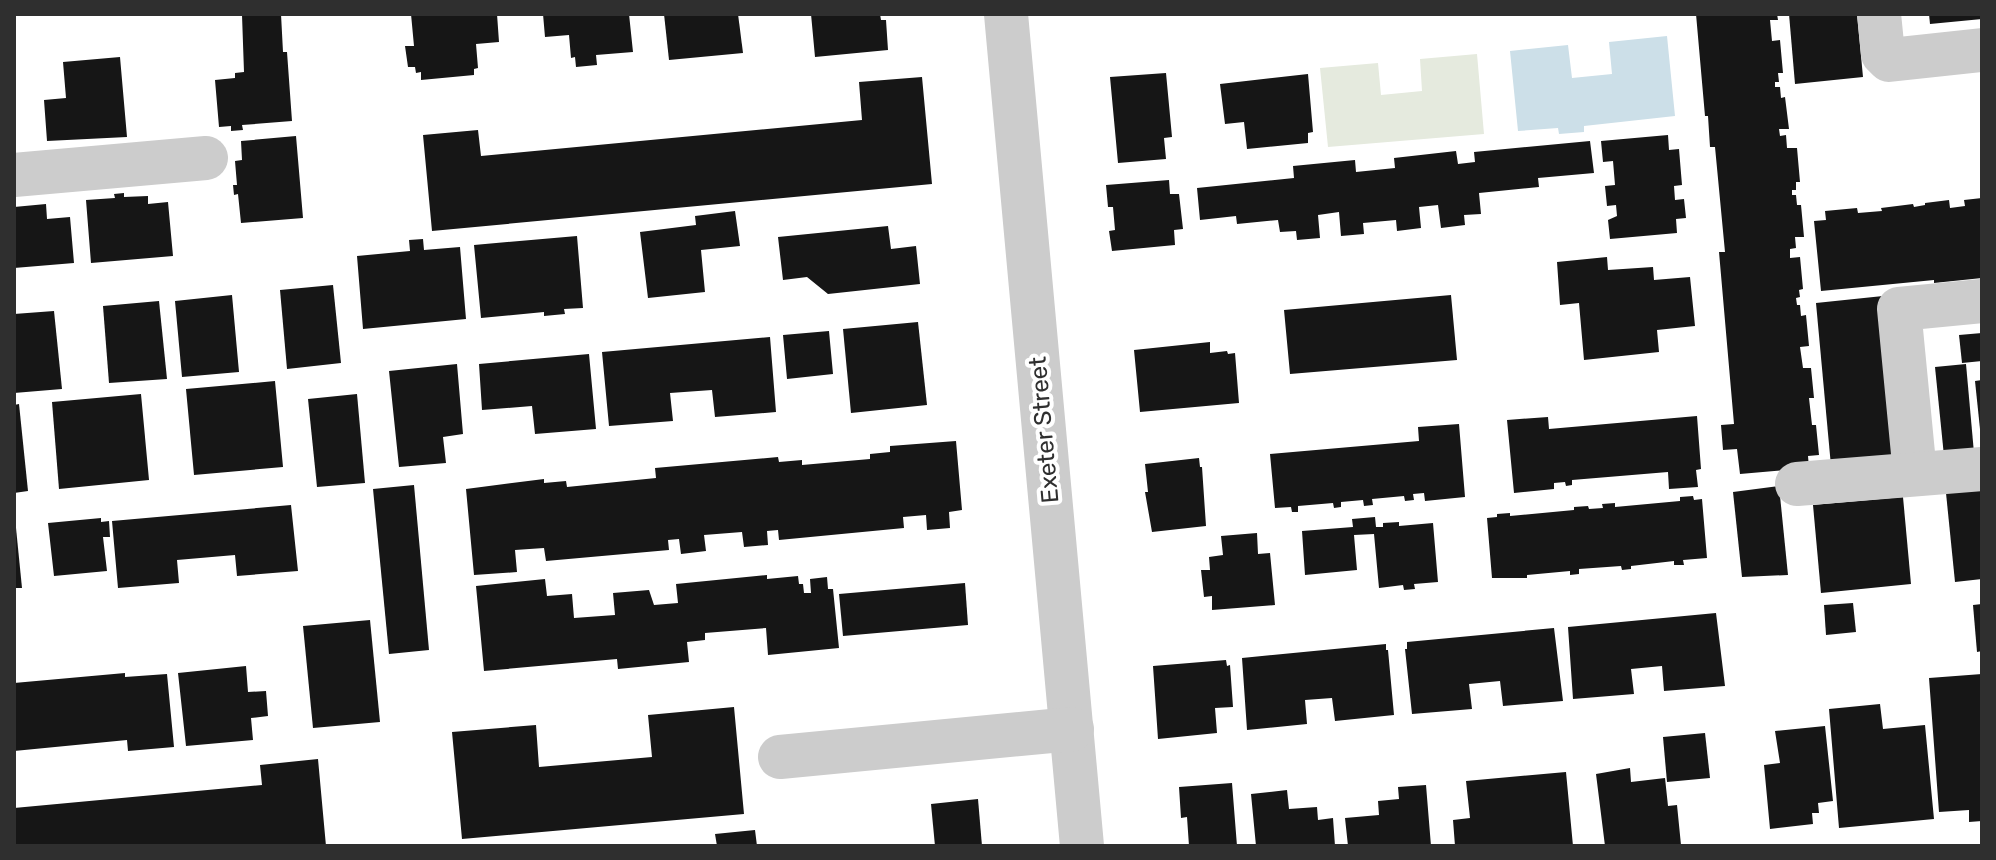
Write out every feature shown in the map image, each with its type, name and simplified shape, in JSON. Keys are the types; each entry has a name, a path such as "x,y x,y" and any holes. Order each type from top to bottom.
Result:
{"street":[{"name":"Exeter Street","path":"1006,14 1082,846"},
{"path":"1879,14 1883,54 1889,60 1982,50"},
{"path":"14,175 206,158"},
{"path":"1915,474 1899,309 1982,301"},
{"path":"1797,484 1982,469"},
{"path":"780,757 1072,729"}],"shaded area":[{"path":"1667,36 1675,116 1584,126 1584,132 1559,134 1558,128 1518,131 1510,51 1568,45 1572,78 1612,74 1609,42"},
{"path":"1477,54 1484,134 1328,147 1320,68 1378,63 1381,95 1422,91 1420,59"}],"building":[{"path":"281,14 292,121 242,125 243,130 231,131 231,126 219,127 215,80 235,78 235,73 244,72 242,15"},
{"path":"411,14 497,14 499,42 476,44 478,68 474,69 474,75 421,80 421,72 416,73 415,67 408,67 405,46 414,46"},
{"path":"543,14 629,14 633,52 596,55 597,65 576,67 575,57 571,58 569,35 545,37"},
{"path":"664,14 738,14 743,53 669,60"},
{"path":"811,14 880,14 881,20 886,20 888,50 815,57"},
{"path":"1696,14 1777,14 1778,20 1770,20 1772,41 1780,40 1783,73 1778,73 1779,82 1775,82 1775,87 1780,87 1781,98 1785,97 1789,129 1779,129 1780,136 1786,135 1787,148 1797,148 1800,182 1796,182 1792,195 1796,195 1797,205 1801,205 1804,237 1795,237 1796,248 1790,249 1790,258 1800,257 1803,289 1799,290 1800,297 1796,298 1801,316 1806,315 1809,346 1800,347 1803,368 1811,368 1814,398 1809,398 1819,455 1808,456 1809,468 1740,474 1737,449 1723,450 1721,425 1734,424 1719,252 1725,252 1715,147 1710,147 1708,116 1705,116"},
{"path":"1789,14 1857,14 1863,77 1795,84"},
{"path":"1929,14 1982,14 1982,19 1930,24"},
{"path":"120,57 127,137 47,141 44,100 66,98 63,62"},
{"path":"1166,73 1172,137 1164,138 1166,159 1118,163 1110,77"},
{"path":"1308,74 1313,132 1308,133 1308,143 1247,149 1244,122 1225,124 1220,84"},
{"path":"922,77 932,184 432,231 423,135 478,130 481,156 862,120 859,82"},
{"path":"1668,135 1669,150 1679,149 1682,185 1674,186 1675,200 1684,199 1686,218 1676,219 1677,233 1610,239 1608,220 1617,216 1616,205 1607,206 1605,186 1615,185 1613,161 1603,162 1601,141"},
{"path":"296,136 303,218 241,223 238,194 234,195 233,185 237,185 235,161 242,160 241,141"},
{"path":"1590,141 1594,173 1538,178 1539,187 1479,193 1481,214 1464,215 1465,225 1441,228 1438,205 1419,207 1421,228 1397,231 1396,220 1363,223 1364,234 1341,236 1339,212 1318,215 1320,238 1297,240 1296,231 1280,232 1278,220 1237,224 1236,216 1200,220 1197,188 1294,178 1293,166 1355,160 1356,172 1395,168 1394,158 1456,151 1458,164 1475,162 1474,152"},
{"path":"1169,180 1170,194 1179,194 1183,229 1174,230 1175,245 1112,251 1109,231 1115,230 1113,207 1108,207 1106,185"},
{"path":"124,193 124,197 148,196 148,204 168,202 173,256 91,263 86,200 115,198 114,194"},
{"path":"1982,198 1982,278 1821,291 1814,221 1826,220 1825,211 1857,208 1858,213 1882,211 1881,208 1913,204 1914,207 1949,200 1950,208 1965,206 1964,200"},
{"path":"46,204 47,219 70,217 74,263 14,268 14,207"},
{"path":"735,211 740,246 701,250 705,292 648,298 640,232 696,225 695,216"},
{"path":"888,226 891,249 916,246 920,284 828,294 807,277 783,280 778,237"},
{"path":"577,236 583,308 564,309 565,314 544,316 544,312 481,318 474,245"},
{"path":"423,239 424,250 460,247 466,319 363,329 357,256 410,251 409,240"},
{"path":"1607,257 1608,270 1653,267 1654,280 1690,277 1695,326 1657,330 1659,352 1584,360 1579,303 1560,305 1557,262"},
{"path":"333,285 341,363 287,369 280,290"},
{"path":"232,295 239,372 182,377 175,301"},
{"path":"1451,295 1457,360 1290,374 1284,310"},
{"path":"1883,296 1898,459 1831,466 1816,303"},
{"path":"159,301 167,379 109,383 103,306"},
{"path":"54,311 62,389 14,393 14,314"},
{"path":"918,322 927,405 851,413 843,329"},
{"path":"829,331 833,374 787,379 783,335"},
{"path":"1982,333 1982,361 1962,363 1959,335"},
{"path":"770,337 776,412 715,417 712,390 670,393 673,421 609,426 602,352"},
{"path":"1210,342 1210,353 1235,353 1239,403 1140,412 1134,350"},
{"path":"589,354 596,429 535,434 532,406 482,410 479,364"},
{"path":"457,364 463,434 443,437 446,463 399,467 389,371"},
{"path":"1966,364 1974,453 1944,456 1935,367"},
{"path":"1982,380 1982,429 1980,429 1975,381"},
{"path":"275,381 283,467 194,475 186,389"},
{"path":"141,394 149,480 59,489 52,402"},
{"path":"357,394 365,483 317,487 308,399"},
{"path":"19,404 28,491 14,493 14,405"},
{"path":"1697,416 1701,469 1696,470 1698,487 1669,489 1668,472 1572,480 1572,485 1554,483 1554,489 1514,493 1507,420 1548,417 1549,429"},
{"path":"1459,424 1465,497 1425,501 1424,493 1413,494 1414,500 1405,501 1404,496 1372,499 1373,505 1364,506 1363,500 1341,502 1341,507 1334,508 1333,503 1298,506 1298,512 1292,512 1291,507 1275,508 1270,454 1419,441 1418,427"},
{"path":"956,441 962,510 949,512 950,528 927,530 926,515 903,517 904,528 779,540 778,530 767,531 768,545 744,547 742,532 704,535 706,551 681,554 679,539 668,540 669,550 546,561 544,548 515,550 517,572 474,575 466,489 544,479 544,483 566,481 567,487 656,478 655,468 778,457 779,462 802,460 802,465 870,459 870,454 890,452 890,446"},
{"path":"1199,458 1206,526 1152,532 1145,492 1148,492 1145,464"},
{"path":"414,485 429,650 389,654 373,489"},
{"path":"1779,486 1788,575 1742,577 1733,492"},
{"path":"1982,490 1982,579 1955,582 1946,493"},
{"path":"1693,496 1694,500 1702,499 1707,558 1683,560 1684,565 1674,565 1674,561 1631,566 1631,569 1622,570 1621,566 1579,569 1579,574 1570,575 1570,571 1527,575 1527,578 1492,578 1487,518 1497,517 1497,514 1510,513 1510,516 1574,510 1574,507 1603,508 1602,504 1615,503 1615,507 1680,501 1680,497"},
{"path":"1903,497 1911,584 1821,593 1813,505"},
{"path":"291,505 298,571 237,576 235,555 177,560 179,583 118,588 112,521"},
{"path":"1375,517 1376,527 1383,527 1383,523 1399,522 1399,526 1433,523 1438,582 1414,584 1415,589 1404,590 1403,585 1379,588 1374,534 1354,535 1357,570 1305,575 1302,531 1353,527 1352,519"},
{"path":"101,518 101,522 109,521 110,537 103,537 107,571 54,576 48,523"},
{"path":"16,528 22,588 14,588"},
{"path":"1257,533 1258,554 1270,553 1275,605 1212,610 1212,596 1204,597 1201,570 1210,570 1209,557 1223,555 1221,536"},
{"path":"767,575 767,579 798,576 804,593 811,593 810,579 827,577 828,589 833,589 839,648 768,655 766,628 705,633 705,640 687,642 689,662 618,669 617,659 484,671 476,586 545,579 547,596 572,594 574,618 615,615 613,593 649,590 654,605 678,603 676,584"},
{"path":"965,583 968,625 843,636 839,594"},
{"path":"1853,603 1856,632 1826,635 1824,605"},
{"path":"1982,604 1982,651 1977,652 1973,605"},
{"path":"1716,613 1725,686 1664,691 1662,666 1631,669 1634,694 1573,699 1568,627"},
{"path":"370,620 380,722 313,728 303,626"},
{"path":"1554,628 1563,701 1503,706 1500,681 1469,684 1472,709 1412,714 1405,649 1407,642"},
{"path":"1386,644 1394,715 1335,721 1332,698 1305,700 1307,724 1247,730 1242,658"},
{"path":"1226,660 1227,666 1230,665 1233,707 1215,708 1217,733 1158,739 1153,666"},
{"path":"246,666 248,692 266,691 268,716 251,718 253,740 186,746 178,673"},
{"path":"125,673 125,677 167,674 174,747 128,751 127,740 14,751 14,683"},
{"path":"1982,674 1982,821 1969,822 1969,810 1939,812 1929,678"},
{"path":"1880,704 1883,729 1925,725 1934,819 1839,828 1829,709"},
{"path":"734,707 744,814 462,839 452,732 536,725 539,767 652,757 648,715"},
{"path":"1825,726 1833,801 1818,803 1819,813 1812,813 1813,824 1770,829 1764,765 1780,763 1775,731"},
{"path":"1705,733 1710,778 1667,782 1663,737"},
{"path":"318,759 326,846 14,846 14,808 262,785 260,765"},
{"path":"1630,768 1631,782 1665,778 1668,806 1677,805 1681,845 1605,846 1596,774"},
{"path":"1566,772 1573,846 1455,846 1453,820 1470,818 1466,781"},
{"path":"1232,783 1237,846 1189,846 1187,817 1181,818 1179,787"},
{"path":"1426,785 1431,846 1348,846 1345,818 1379,815 1378,801 1399,799 1398,787"},
{"path":"1287,790 1289,809 1317,807 1318,820 1333,818 1335,846 1256,846 1251,794"},
{"path":"978,799 982,846 935,846 931,804"},
{"path":"755,830 757,846 717,846 715,834"}]}
